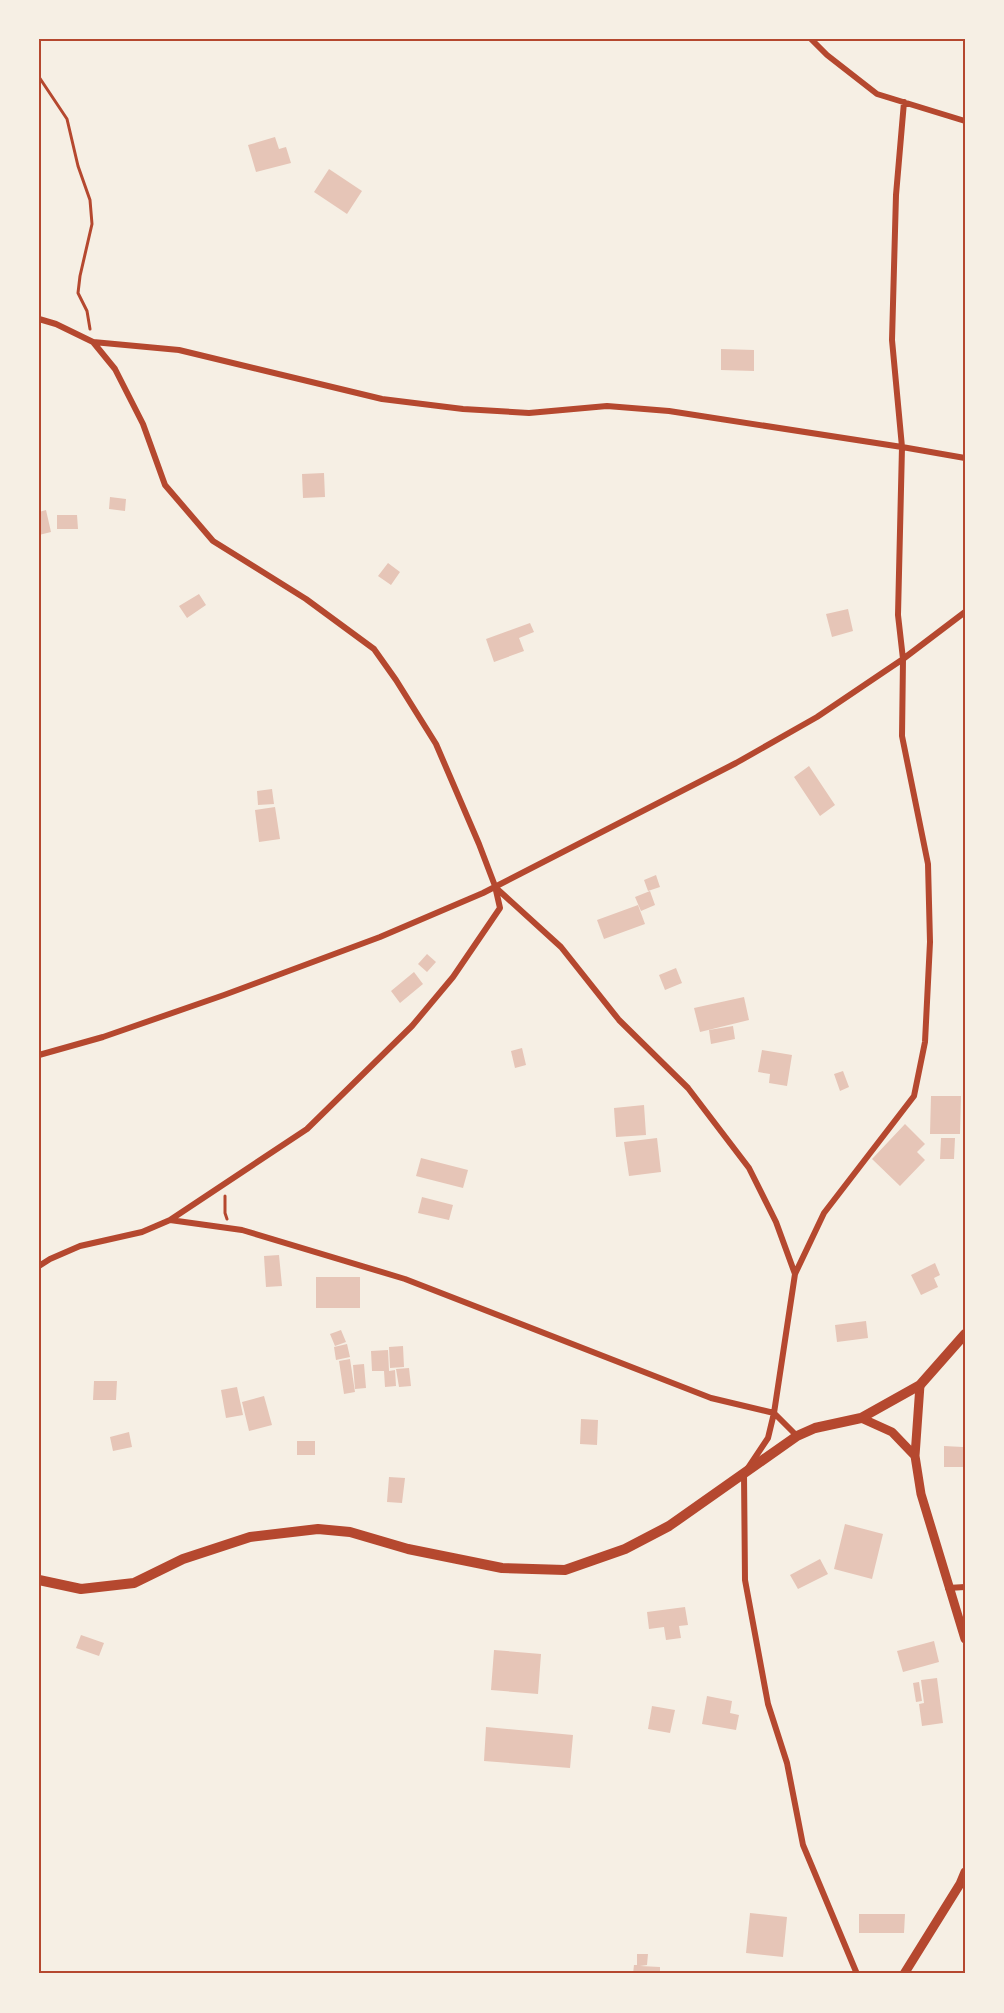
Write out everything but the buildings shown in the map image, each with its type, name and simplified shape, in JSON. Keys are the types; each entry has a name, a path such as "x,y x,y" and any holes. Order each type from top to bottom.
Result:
{"main road":[{"path":"39,1580 81,1589 134,1583 183,1560 250,1537 318,1529 350,1532 408,1548 502,1568 565,1570 625,1549 669,1526 797,1436 815,1428 861,1418 920,1384 965,1334"}],"street":[{"path":"811,39 827,55 877,94 965,120"},
{"path":"857,1974 803,1845 787,1763 768,1704 745,1580 744,1474 768,1438 774,1413 795,1274 824,1213 914,1096 925,1042 930,942 928,864 902,736 903,659 898,615 902,447 892,340 896,195 904,102"},
{"path":"39,319 56,324 93,342 179,350 382,399 463,409 529,413 607,406 669,411 965,458"},
{"path":"39,1266 80,1246 142,1232 170,1220 307,1129 412,1026 453,977 500,908 495,886 479,844 436,744 374,648 306,599 213,541 165,485 143,424 116,369 93,342"},
{"path":"39,1055 103,1037 225,995 380,937 483,893 736,763 817,717 903,659 965,612"},
{"path":"495,886 561,947 619,1020 688,1088 749,1168 776,1222 795,1274"},
{"path":"170,1220 231,1228 405,1279 711,1398 774,1413 797,1436"},
{"path":"920,1384 915,1456 921,1494 965,1639"},
{"path":"861,1418 892,1432 915,1456"},
{"path":"948,1588 965,1587"},
{"path":"904,1974 960,1884 965,1872"}],"path":[{"path":"39,77 67,119 78,166 90,200 92,224 78,293 87,311 93,342"},
{"path":"228,1181 225,1213 231,1228"}]}
